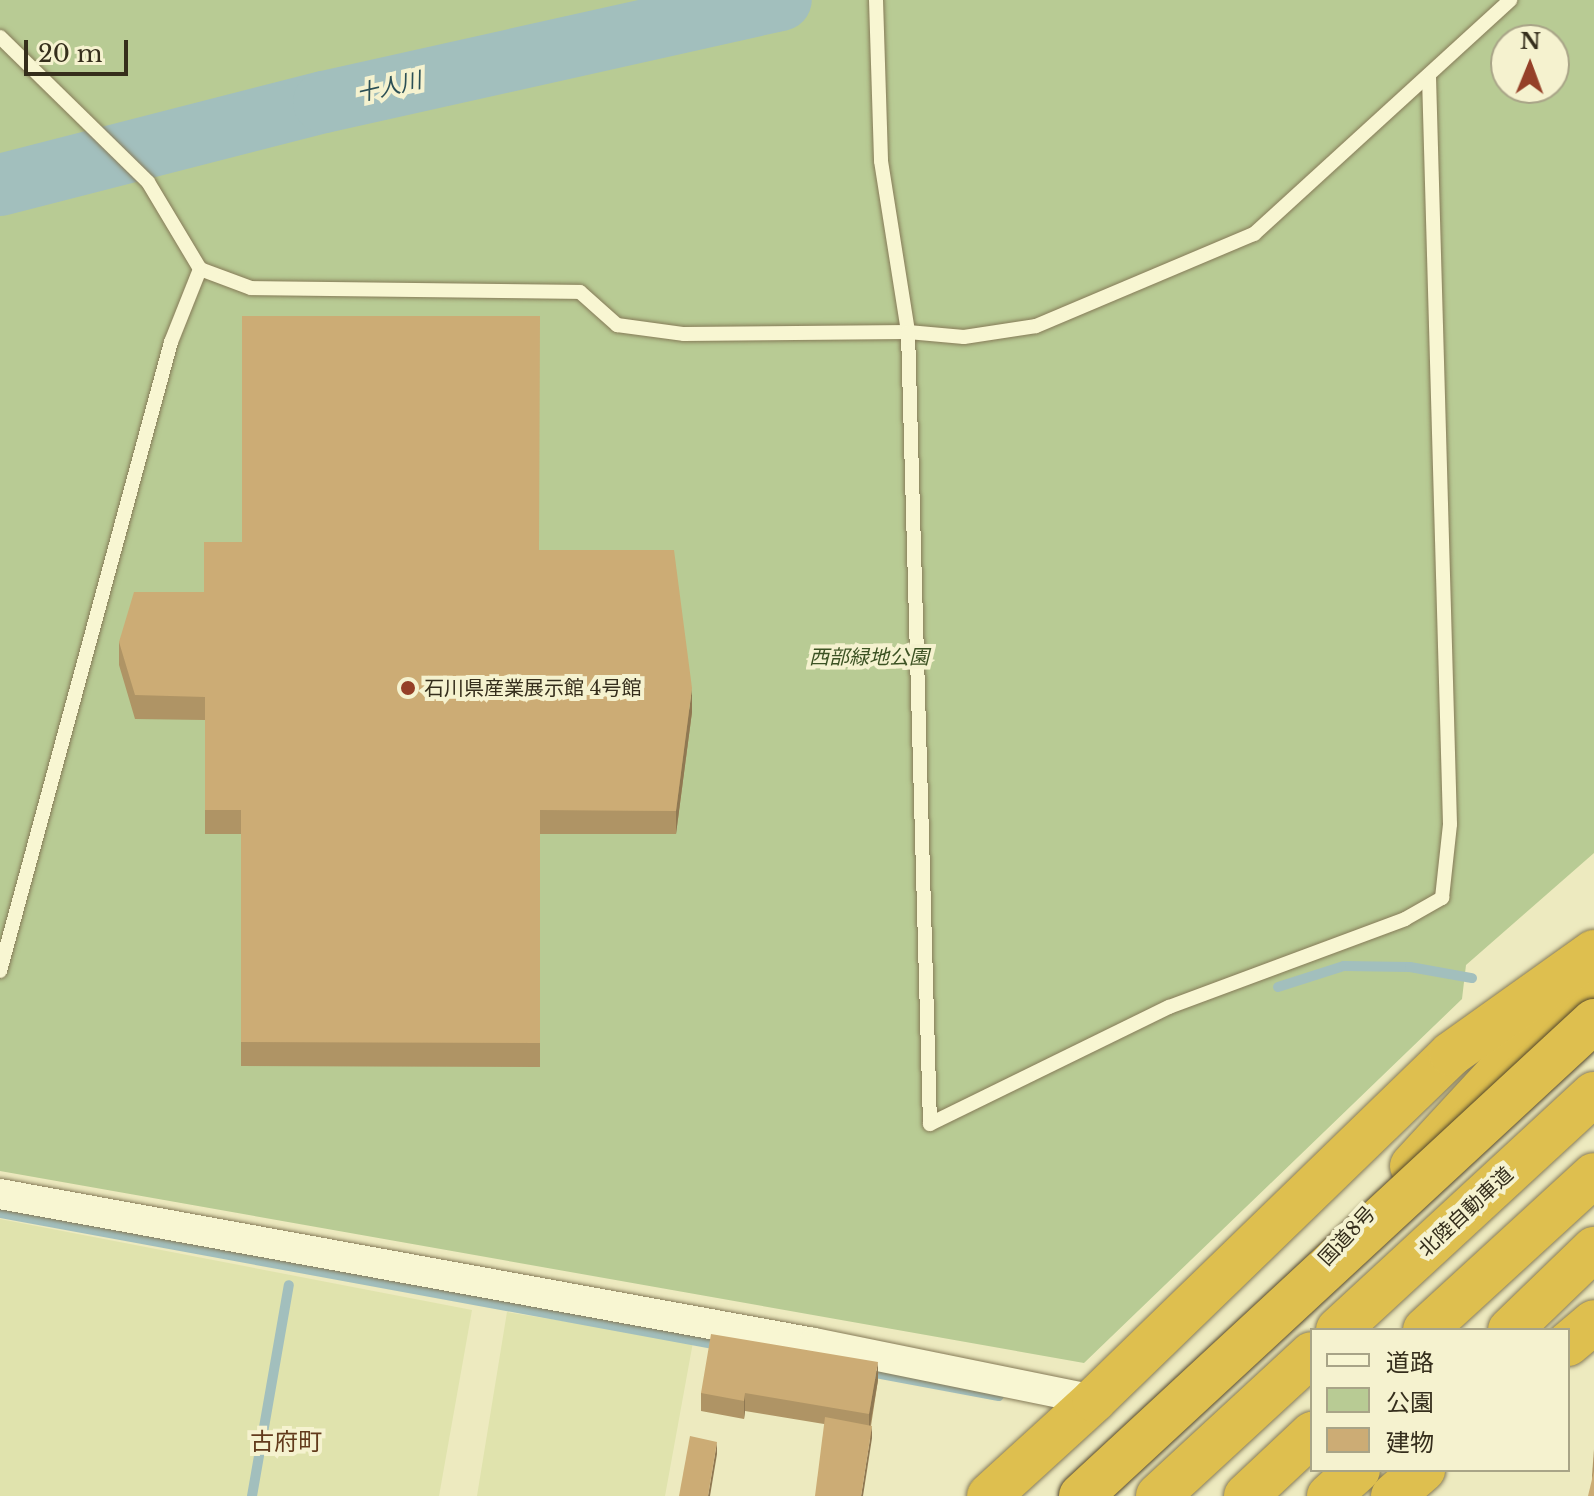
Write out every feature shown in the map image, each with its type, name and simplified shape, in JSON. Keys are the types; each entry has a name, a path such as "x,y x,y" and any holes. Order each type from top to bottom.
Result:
{"highway":[{"path":"989,1496 1094,1400 1451,1054 1594,952"},
{"name":"国道8号","path":"1094,1496 1306,1281 1594,969"},
{"path":"1081,1496 1594,1021"},
{"name":"北陸自動車道","path":"1340,1328 1594,1094"},
{"path":"1427,1328 1594,1175"},
{"path":"1512,1328 1594,1249"},
{"path":"1570,1342 1594,1322"},
{"path":"1158,1496 1310,1356"},
{"path":"1246,1496 1310,1436"},
{"path":"1329,1496 1356,1472"},
{"path":"1393,1496 1421,1472"}],"street":[{"path":"0,1194 814,1343 1094,1400"}],"lane":[{"path":"876,0 876,79 881,161 908,332 930,1124 1169,1007 1405,919 1442,898 1450,824 1429,75"},
{"path":"0,37 148,182 200,269 251,288 580,292 617,325 684,334 908,332 964,337 1036,326 1254,234 1510,0"},
{"path":"0,971 171,342 200,269"}],"green space":[{"name":"西部緑地公園","path":"0,0 1594,0 1594,853 1466,965 1462,999 1084,1363 0,1171"},
{"path":"0,1219 472,1310 439,1496 0,1496"},
{"path":"507,1312 693,1342 665,1496 477,1496"}],"building":[{"name":"石川県産業展示館 4号館","path":"242,316 540,316 539,550 674,550 692,688 676,811 540,810 540,1043 241,1042 241,810 205,810 205,697 135,695 119,642 134,592 204,592 204,542 242,542"},
{"path":"711,1334 878,1362 869,1414 745,1393 744,1401 701,1393"},
{"path":"825,1417 872,1426 861,1496 815,1496"},
{"path":"690,1436 717,1442 708,1496 679,1496"},
{"path":"1594,1471 1594,1496 1588,1496"}],"waterway":[{"name":"十人川","path":"0,185 324,102 781,0"},
{"path":"1278,987 1344,966 1410,967 1472,978"},
{"path":"0,1213 719,1345"},
{"path":"252,1496 289,1285"},
{"path":"865,1371 999,1396"}],"place":[{"name":"石川県産業展示館 4号館","path":"408,688"}],"district":[{"name":"古府町","path":"286,1442"}]}
